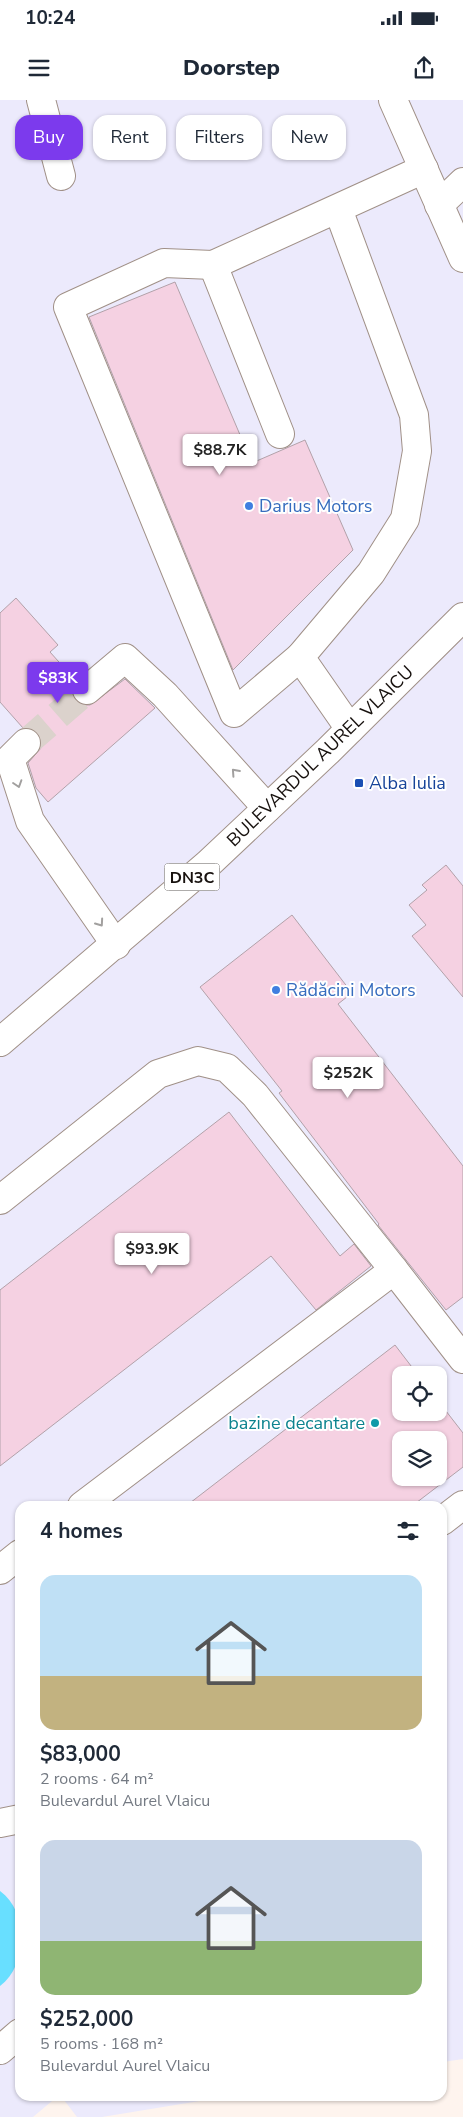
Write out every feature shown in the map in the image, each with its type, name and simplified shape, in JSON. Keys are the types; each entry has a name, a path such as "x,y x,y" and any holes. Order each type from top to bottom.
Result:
{"main road":[{"path":"41,100 61,176"},
{"path":"393,100 463,258"},
{"path":"338,209 414,415 417,451 405,518 372,573 300,657 234,713 68,307 164,264 213,266 424,169"},
{"path":"440,204 463,182"},
{"path":"213,266 280,434"},
{"name":"BULEVARDUL AUREL VLAICU","path":"0,1042 116,945 267,808 350,729 460,617"},
{"path":"300,657 350,729"},
{"path":"88,690 124,658 165,696 267,808"},
{"path":"26,743 10,760 30,821 116,945"},
{"path":"0,1200 158,1074 198,1061 228,1068 255,1095 463,1359"},
{"path":"89,1501 394,1270"},
{"path":"447,1516 463,1505"},
{"path":"0,1570 15,1558"},
{"path":"0,1823 15,1820"},
{"path":"0,2050 15,2038"}],"shaded area":[{"path":"0,100 463,100 463,2059 447,2061 447,1501 15,1501 15,2101 52,2101 33,2117 0,2117"},
{"path":"65,2101 200,2101 102,2117 77,2117"}],"water":[{"path":"0,1891 9,1900 15,1910 15,1967 9,1977 0,1986"}],"building":[{"name":"Darius Motors","path":"175,282 252,463 305,440 353,550 233,670 89,317"},
{"path":"16,598 58,645 50,652 75,680 72,692 75,700 82,705 90,705 125,679 155,708 48,802 36,788 28,763 41,748 41,738 37,732 23,728 0,702 0,613"},
{"path":"446,865 463,886 463,997 412,936 426,925 409,905 427,890 422,885"},
{"path":"292,915 352,993 338,1004 463,1166 463,1297 446,1310 378,1225 279,1093 282,1091 200,987"},
{"path":"229,1112 340,1256 354,1244 371,1266 316,1310 271,1256 0,1466 0,1290"},
{"name":"bazine decantare","path":"395,1345 411,1366 392,1366 392,1421 447,1421 447,1412 463,1433 463,1467 447,1479 447,1431 392,1431 392,1486 438,1486 419,1501 192,1501"}],"tunnel":[{"path":"26,743 87,690"}],"place":[{"name":"Darius Motors","path":"249,506"},
{"name":"Alba Iulia","path":"359,783"},
{"name":"Rădăcini Motors","path":"276,990"},
{"name":"bazine decantare","path":"375,1423"}]}
